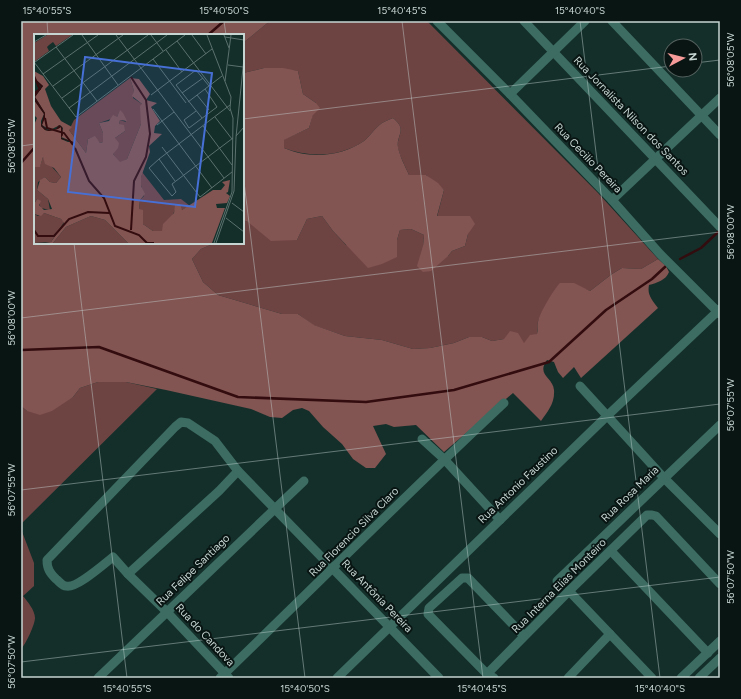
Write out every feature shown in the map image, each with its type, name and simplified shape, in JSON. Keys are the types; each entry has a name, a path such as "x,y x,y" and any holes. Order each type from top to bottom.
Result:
{"street":[{"name":"Rua Cecilio Pereira","path":"437,21 612,200 660,254 719,311"},
{"name":"Rua Jornalista Nilson dos Santos","path":"524,21 720,227"},
{"path":"510,94 585,21"},
{"path":"612,21 720,135"},
{"path":"612,200 720,98"},
{"name":"Rua Antonio Faustino","path":"337,678 606,416 719,311"},
{"path":"580,386 664,478 720,534"},
{"name":"Rua Florencio Silva Claro","path":"224,676 504,403"},
{"name":"Rua Antônia Pereira","path":"113,557 79,583 70,587 64,586 50,573 47,567 47,560 175,427 181,422 188,423 215,440 238,471 439,678"},
{"name":"Rua Rosa Maria","path":"557,581 720,425"},
{"path":"422,439 444,460 500,520"},
{"path":"128,574 219,491 238,471"},
{"name":"Rua Felipe Santiago","path":"98,678 304,481"},
{"name":"Rua Interna Elias Monteiro","path":"491,676 524,636 568,591 648,515 656,516 720,584"},
{"path":"611,551 708,653"},
{"name":"Rua do Candova","path":"113,557 128,574 167,612 224,676"},
{"path":"491,676 428,614 429,608 462,578 468,578 524,636"},
{"path":"568,591 649,677"},
{"path":"568,678 610,634"},
{"path":"681,678 720,641"},
{"path":"699,678 720,658"}],"shaded area":[{"path":"21,21 270,21 244,42 244,34 34,34 34,244 213,244 201,249 192,259 203,282 218,295 282,314 298,314 314,325 345,336 382,340 413,349 430,348 454,343 469,337 482,337 492,341 504,339 510,331 518,333 524,343 530,335 537,334 538,322 541,313 560,283 574,283 590,291 622,268 641,269 658,259 666,266 669,272 663,279 649,285 649,295 658,308 581,378 574,367 563,378 558,372 554,362 547,360 543,369 553,386 554,395 550,407 541,421 513,393 444,452 416,425 394,427 386,424 373,426 386,454 375,468 366,468 353,459 342,444 323,427 309,411 302,408 293,410 282,418 270,417 251,409 126,382 98,382 80,388 73,397 52,411 40,415 27,411 21,406"},
{"path":"270,21 427,21 598,193 658,259 641,269 622,268 590,291 585,289 547,304 538,321 537,334 524,344 504,339 492,341 482,337 469,337 454,343 430,348 413,349 382,340 345,336 313,325 298,314 282,314 218,295 203,282 192,259 201,249 213,244 244,244 244,220 297,240 307,219 322,216 346,245 397,257 397,240 400,230 411,229 424,235 423,246 448,256 452,251 465,246 468,234 469,216 437,217 444,190 426,175 409,175 398,148 401,129 393,118 379,125 364,141 335,153 314,154 284,148 283,140 309,128 316,103 303,94 298,71 264,68 244,73 244,42"},
{"path":"264,68 283,68 298,71 303,94 316,103 320,108 313,115 309,128 284,140 284,148 294,152 325,155 345,150 364,141 379,125 393,118 401,129 398,147 401,158 409,175 426,175 438,183 444,190 437,216 470,216 475,224 468,234 465,246 452,251 431,271 423,272 417,266 423,246 424,235 411,229 400,230 397,240 397,257 382,264 368,268 333,231 322,216 307,219 297,240 271,241 244,220 244,73"},
{"path":"98,382 126,382 157,389 21,524 21,406 27,411 73,397 80,388"},
{"path":"21,529 34,563 34,586 23,596 29,603 35,618 30,634 21,649"}],"waterway":[{"path":"209,34 224,21"},
{"path":"21,163 34,148"},
{"path":"680,259 701,248 718,232"},
{"path":"21,350 99,347 238,397 366,402 454,390 549,362 606,310 652,279 666,266"}]}
